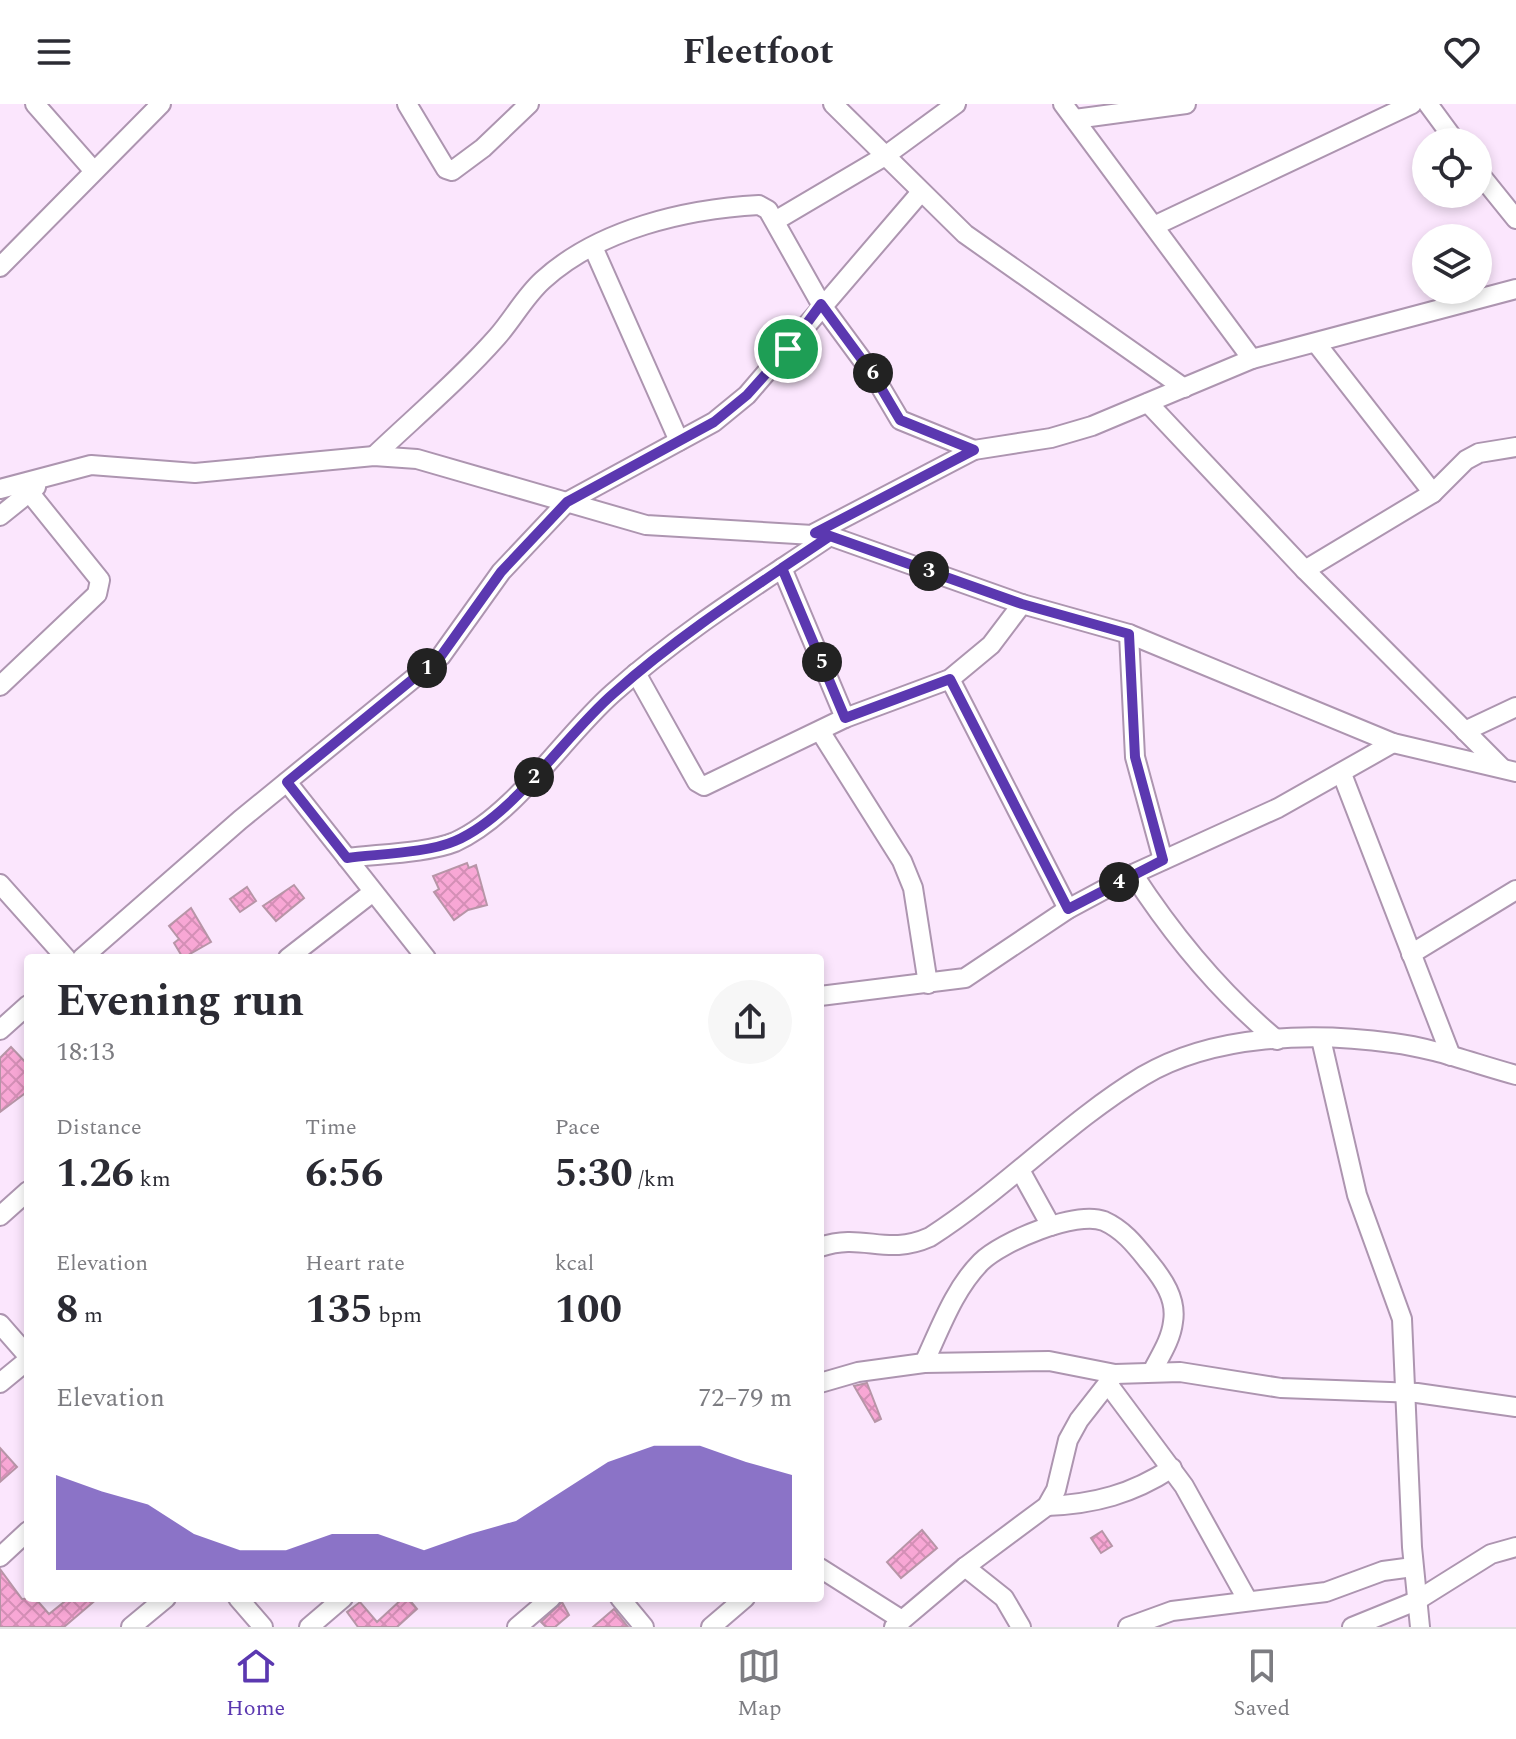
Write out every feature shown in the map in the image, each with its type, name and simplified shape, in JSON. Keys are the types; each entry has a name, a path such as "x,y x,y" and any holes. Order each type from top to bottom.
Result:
{"street":[{"path":"35,104 93,170"},
{"path":"0,267 161,104"},
{"path":"407,104 446,169 452,171 483,148 529,104"},
{"path":"833,104 965,234 1184,388"},
{"path":"775,221 885,156 956,104"},
{"path":"1069,111 1186,104"},
{"path":"1154,226 1412,104"},
{"path":"1428,104 1446,128"},
{"path":"1069,111 1252,359"},
{"path":"1492,189 1516,219"},
{"path":"87,954 287,782 441,656 501,572 567,502 714,422 747,395 821,304 921,192"},
{"path":"374,456 497,337 541,281 593,247 661,220 746,206 765,206 821,304 874,376 900,420 974,450"},
{"path":"593,247 679,441"},
{"path":"347,858 454,842 515,796 592,712 636,673 782,568 822,534 974,450 1051,438 1092,426 1252,359 1516,289"},
{"path":"1316,343 1433,493"},
{"path":"1148,403 1305,570 1465,731 1508,769"},
{"path":"1305,570 1433,493 1479,453 1516,447"},
{"path":"0,489 44,480 91,465 195,473 374,456 450,465 567,502 670,528 822,534 1022,604 1129,634 1393,743 1508,769"},
{"path":"0,516 44,480"},
{"path":"0,686 97,594 100,580 29,492"},
{"path":"782,568 845,718"},
{"path":"636,673 697,782 704,786 845,718 950,679 991,645 1022,604"},
{"path":"1129,634 1135,757 1163,860"},
{"path":"950,679 1068,909"},
{"path":"1465,731 1516,707"},
{"path":"820,731 902,861 913,888 928,984"},
{"path":"824,996 965,978 1068,909 1133,874 1342,774 1393,743"},
{"path":"1342,774 1451,1056"},
{"path":"287,782 423,954"},
{"path":"1133,874 1174,936 1245,1013 1277,1040"},
{"path":"0,884 62,954"},
{"path":"1411,954 1516,890"},
{"path":"293,954 373,892"},
{"path":"0,1030 24,1009"},
{"path":"1321,1039 1357,1195 1399,1308 1413,1567 1420,1627"},
{"path":"824,1246 846,1239 909,1246 954,1221 1145,1075 1186,1056 1277,1040 1395,1043 1516,1075"},
{"path":"1020,1170 1051,1226"},
{"path":"0,1216 24,1195"},
{"path":"924,1363 964,1284 981,1262 998,1249 1051,1226 1080,1219 1102,1220 1125,1233 1162,1278 1171,1297 1174,1319 1170,1338 1152,1372"},
{"path":"0,1324 24,1353"},
{"path":"824,1382 858,1372 924,1363 1049,1361 1112,1379 1152,1372 1180,1372 1281,1388 1404,1392 1516,1407"},
{"path":"0,1383 24,1362"},
{"path":"1112,1379 1172,1468 1248,1601"},
{"path":"824,1571 898,1623 965,1567 1047,1506 1056,1490 1068,1440 1112,1379"},
{"path":"1047,1506 1099,1502 1124,1494 1172,1468"},
{"path":"0,1557 24,1535"},
{"path":"1352,1627 1416,1601 1491,1554 1516,1547"},
{"path":"965,1567 1004,1598 1021,1627"},
{"path":"1128,1627 1172,1611 1312,1595 1383,1571 1413,1567"},
{"path":"131,1627 161,1602"},
{"path":"241,1602 263,1627"},
{"path":"309,1627 338,1602"},
{"path":"517,1627 546,1602"},
{"path":"623,1602 644,1627"},
{"path":"711,1627 740,1602"}],"building":[{"path":"467,863 469,868 476,865 487,905 468,910 454,920 434,892 439,889 433,876"},
{"path":"294,885 304,898 276,921 263,906"},
{"path":"247,887 256,901 240,912 230,899"},
{"path":"191,908 211,942 190,954 181,954 174,943 179,939 169,926"},
{"path":"11,1047 24,1061 24,1094 0,1112 0,1058"},
{"path":"867,1383 881,1419 875,1422 854,1386"},
{"path":"0,1448 17,1467 0,1482"},
{"path":"922,1530 937,1548 901,1578 887,1562"},
{"path":"1102,1531 1112,1546 1101,1553 1091,1538"},
{"path":"0,1569 24,1602 38,1602 49,1614 64,1602 93,1602 64,1627 0,1627"},
{"path":"360,1602 377,1622 399,1602 411,1602 417,1609 397,1627 358,1627 347,1612"},
{"path":"562,1602 569,1615 555,1627 546,1627 541,1622"},
{"path":"614,1609 628,1627 593,1627"}],"route":[{"path":"788,349 747,395 714,422 567,502 501,572 441,656 287,782 347,858 454,842 515,796 592,712 636,673 737,598 782,568 830,536 1022,604 1129,634 1135,757 1163,860 1068,909 950,679 893,703 845,718 782,568 830,536 815,533 974,450 900,420 874,376 821,304 788,349"}]}
